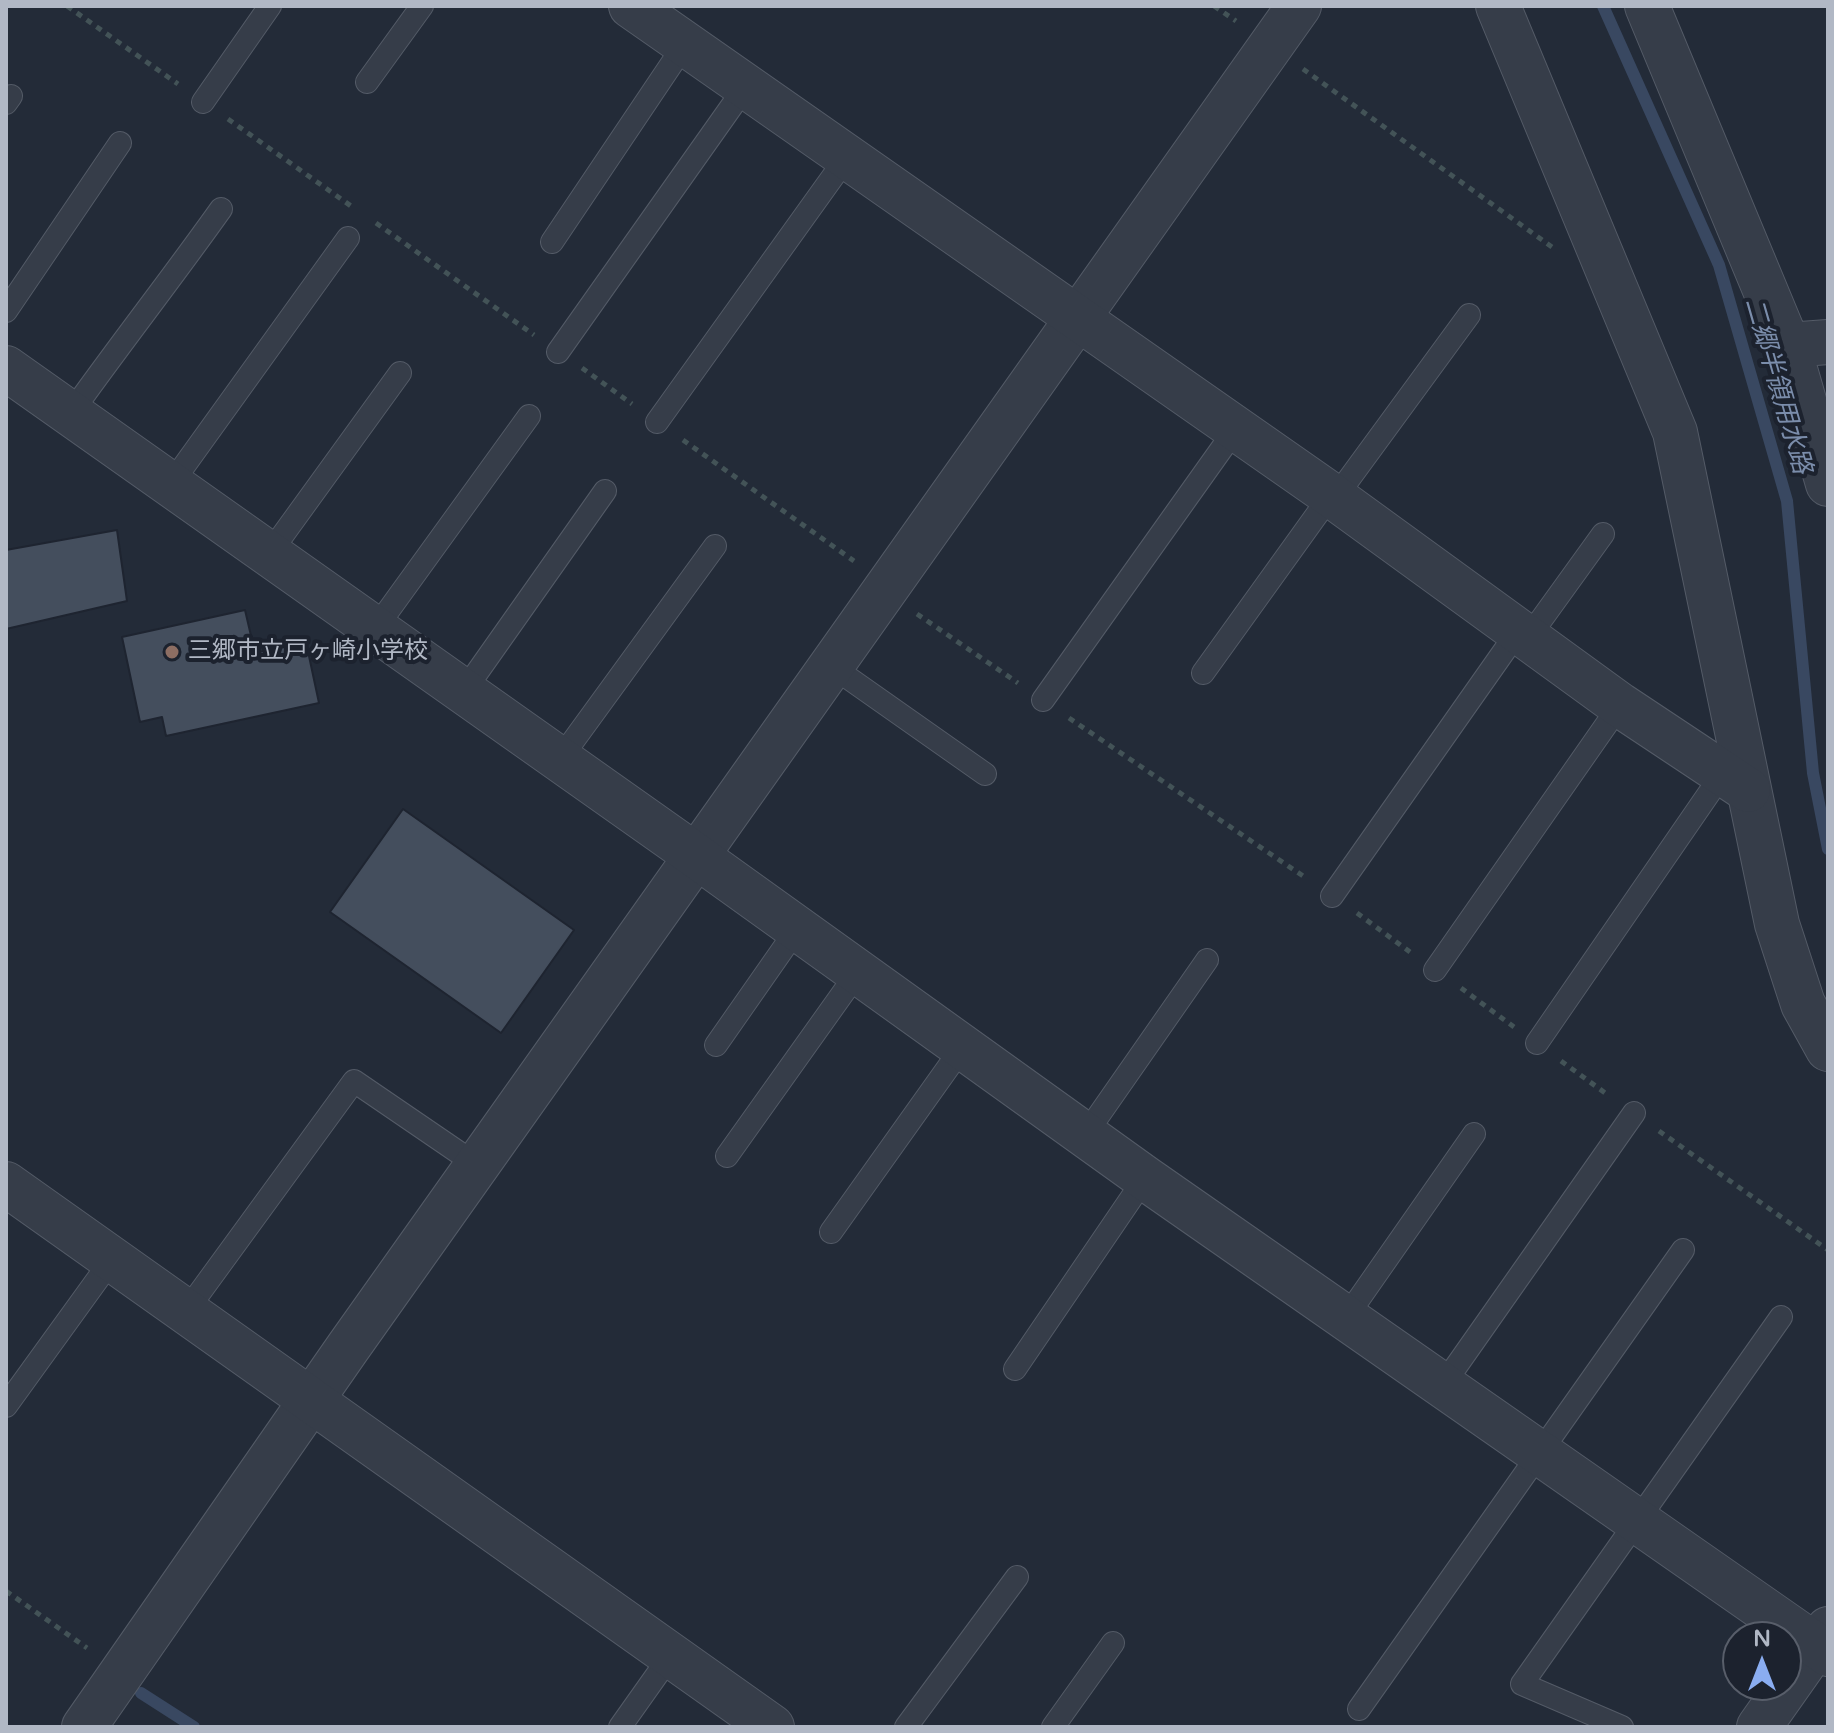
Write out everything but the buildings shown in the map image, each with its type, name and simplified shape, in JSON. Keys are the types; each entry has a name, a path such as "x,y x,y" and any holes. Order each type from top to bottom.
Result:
{"street":[{"path":"631,6 1333,497 1620,705 1735,782"},
{"path":"84,1727 695,855 1299,6"},
{"path":"1498,6 1675,432 1735,782 1803,1004 1828,1049"},
{"path":"1647,6 1747,238 1808,344 1828,484"},
{"path":"6,368 695,855 1145,1178 1347,1316 1637,1522 1824,1644 1759,1727"},
{"path":"8,1188 313,1398 765,1725"}],"lane":[{"path":"203,102 270,6"},
{"path":"367,82 422,6"},
{"path":"552,242 685,44"},
{"path":"558,352 746,86"},
{"path":"6,311 120,143"},
{"path":"657,422 847,157"},
{"path":"71,413 138,319 160,297 221,209"},
{"path":"171,484 348,238"},
{"path":"1203,673 1469,315"},
{"path":"269,554 400,373"},
{"path":"375,629 529,416"},
{"path":"1043,700 1235,430"},
{"path":"464,691 605,491"},
{"path":"1332,896 1524,634 1603,534"},
{"path":"560,759 715,546"},
{"path":"830,665 985,774"},
{"path":"1435,970 1620,705"},
{"path":"1537,1043 1735,782"},
{"path":"716,1045 797,929"},
{"path":"1085,1135 1207,960"},
{"path":"727,1156 858,972"},
{"path":"831,1232 962,1048"},
{"path":"187,1310 354,1081 477,1165"},
{"path":"1443,1385 1634,1113"},
{"path":"1347,1316 1474,1134"},
{"path":"1015,1369 1145,1178"},
{"path":"1359,1709 1683,1250"},
{"path":"6,1406 113,1258"},
{"path":"1622,1727 1522,1684 1781,1317"},
{"path":"906,1727 1017,1577"},
{"path":"1053,1727 1113,1643"},
{"path":"620,1727 671,1655"}],"path":[{"path":"67,6 355,209"},
{"path":"1214,6 1572,261 1604,264"},
{"path":"368,218 858,564"},
{"path":"6,1591 90,1650"}],"waterway":[{"name":"二郷半領用水路","path":"1603,6 1719,265 1787,501 1813,773 1828,849"},
{"path":"141,1693 194,1727"}],"place":[{"name":"三郷市立戸ヶ崎小学校","path":"172,652"}]}
